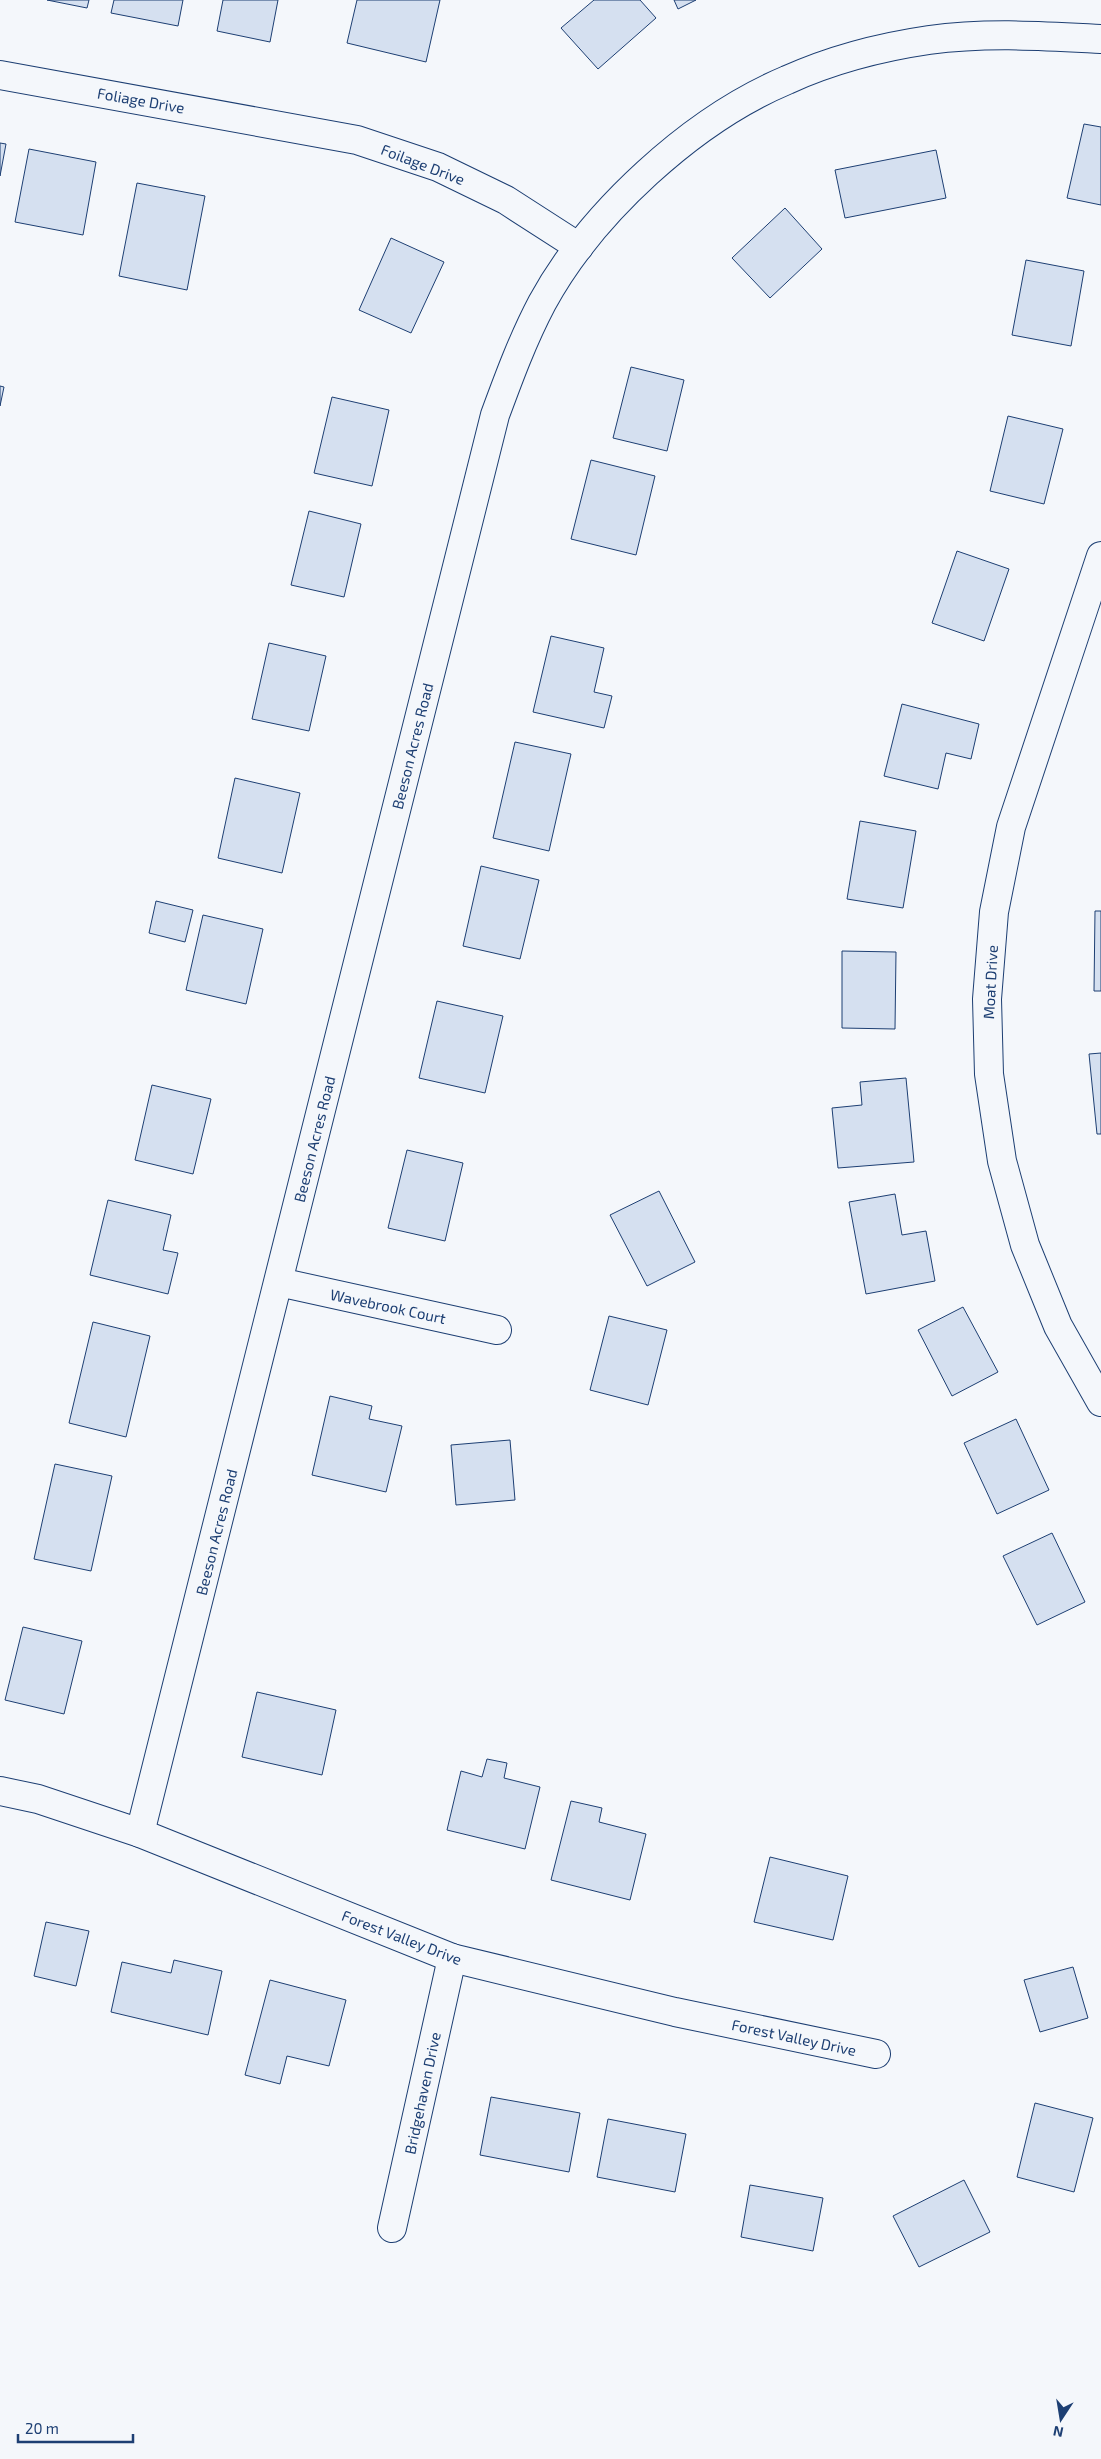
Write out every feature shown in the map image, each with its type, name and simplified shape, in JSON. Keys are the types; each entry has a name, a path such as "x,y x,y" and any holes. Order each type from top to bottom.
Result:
{"street":[{"name":"Beeson Acres Road","path":"140,1833 495,414 513,365 543,302 579,247 621,198 673,151 729,111 786,80 861,54 929,40 999,34 1101,39"},
{"name":"Foliage Drive","path":"0,75 281,125"},
{"name":"Foilage Drive","path":"281,125 357,140 438,167 506,200 579,247"},
{"name":"Moat Drive","path":"1101,556 1012,827 994,912 987,999 989,1074 1002,1161 1024,1245 1058,1326 1101,1402"},
{"name":"Wavebrook Court","path":"279,1282 497,1330"},
{"name":"Forest Valley Drive","path":"0,1791 38,1799 140,1833 452,1958 675,2012 876,2054"},
{"name":"Bridgehaven Drive","path":"392,2228 452,1958"}],"building":[{"path":"47,0 89,0 87,8"},
{"path":"114,0 183,0 178,26 111,13"},
{"path":"223,0 278,0 270,42 217,31"},
{"path":"357,0 440,0 426,62 347,43"},
{"path":"594,0 640,0 656,18 598,69 561,28"},
{"path":"674,0 696,0 678,9"},
{"path":"1084,124 1101,127 1101,205 1067,198"},
{"path":"0,143 6,144 0,176"},
{"path":"29,149 96,162 83,235 15,222"},
{"path":"936,150 946,198 845,218 835,170"},
{"path":"137,183 205,196 187,290 119,276"},
{"path":"785,208 822,249 770,298 732,258"},
{"path":"391,238 444,262 411,333 359,310"},
{"path":"1026,260 1084,271 1071,346 1012,335"},
{"path":"631,367 684,380 667,451 613,438"},
{"path":"0,386 4,387 0,406"},
{"path":"332,397 389,410 372,486 314,473"},
{"path":"1008,416 1063,429 1044,504 990,491"},
{"path":"591,460 655,476 636,555 571,539"},
{"path":"309,511 361,524 344,597 291,585"},
{"path":"957,551 1009,569 984,641 932,623"},
{"path":"551,636 604,648 594,692 612,696 604,728 533,712"},
{"path":"269,643 326,656 309,731 252,719"},
{"path":"902,704 979,724 971,759 946,753 938,789 884,776"},
{"path":"515,742 571,754 549,851 493,838"},
{"path":"235,778 300,793 282,873 218,858"},
{"path":"860,821 916,831 903,908 847,899"},
{"path":"481,866 539,880 520,959 463,946"},
{"path":"156,901 193,910 185,942 149,933"},
{"path":"1095,911 1101,911 1101,991 1094,991"},
{"path":"203,915 263,929 246,1004 186,990"},
{"path":"842,951 896,952 895,1029 842,1028"},
{"path":"437,1001 503,1016 485,1093 419,1078"},
{"path":"1101,1053 1101,1134 1097,1134 1089,1054"},
{"path":"906,1078 914,1162 838,1168 832,1108 862,1105 860,1082"},
{"path":"152,1085 211,1099 193,1174 135,1160"},
{"path":"407,1150 463,1163 445,1241 388,1228"},
{"path":"659,1191 695,1262 647,1286 610,1215"},
{"path":"895,1194 902,1235 926,1231 935,1281 866,1294 849,1202"},
{"path":"108,1200 171,1215 163,1250 178,1253 168,1294 90,1275"},
{"path":"963,1307 998,1372 952,1396 918,1330"},
{"path":"609,1316 667,1330 648,1405 590,1390"},
{"path":"93,1322 150,1336 126,1437 69,1423"},
{"path":"330,1396 372,1406 369,1419 402,1426 386,1492 312,1475"},
{"path":"1016,1419 1049,1490 997,1514 964,1443"},
{"path":"510,1440 515,1500 456,1505 451,1445"},
{"path":"55,1464 112,1476 91,1571 34,1559"},
{"path":"1052,1533 1085,1602 1037,1625 1003,1556"},
{"path":"23,1627 82,1641 64,1714 5,1700"},
{"path":"257,1692 336,1710 322,1775 242,1757"},
{"path":"487,1759 507,1763 504,1778 540,1787 525,1849 447,1830 461,1771 482,1777"},
{"path":"571,1801 602,1808 599,1822 646,1834 630,1900 551,1880"},
{"path":"770,1857 848,1876 833,1940 754,1922"},
{"path":"46,1922 89,1931 76,1986 34,1976"},
{"path":"174,1960 222,1971 208,2035 111,2012 122,1962 171,1973"},
{"path":"1073,1967 1088,2018 1040,2032 1024,1980"},
{"path":"270,1980 346,2000 329,2066 287,2056 280,2084 245,2075"},
{"path":"491,2097 580,2113 569,2172 480,2155"},
{"path":"1035,2103 1093,2118 1074,2192 1017,2177"},
{"path":"608,2119 686,2134 675,2192 597,2177"},
{"path":"964,2180 990,2232 919,2267 893,2216"},
{"path":"750,2185 823,2198 813,2251 741,2237"}]}
